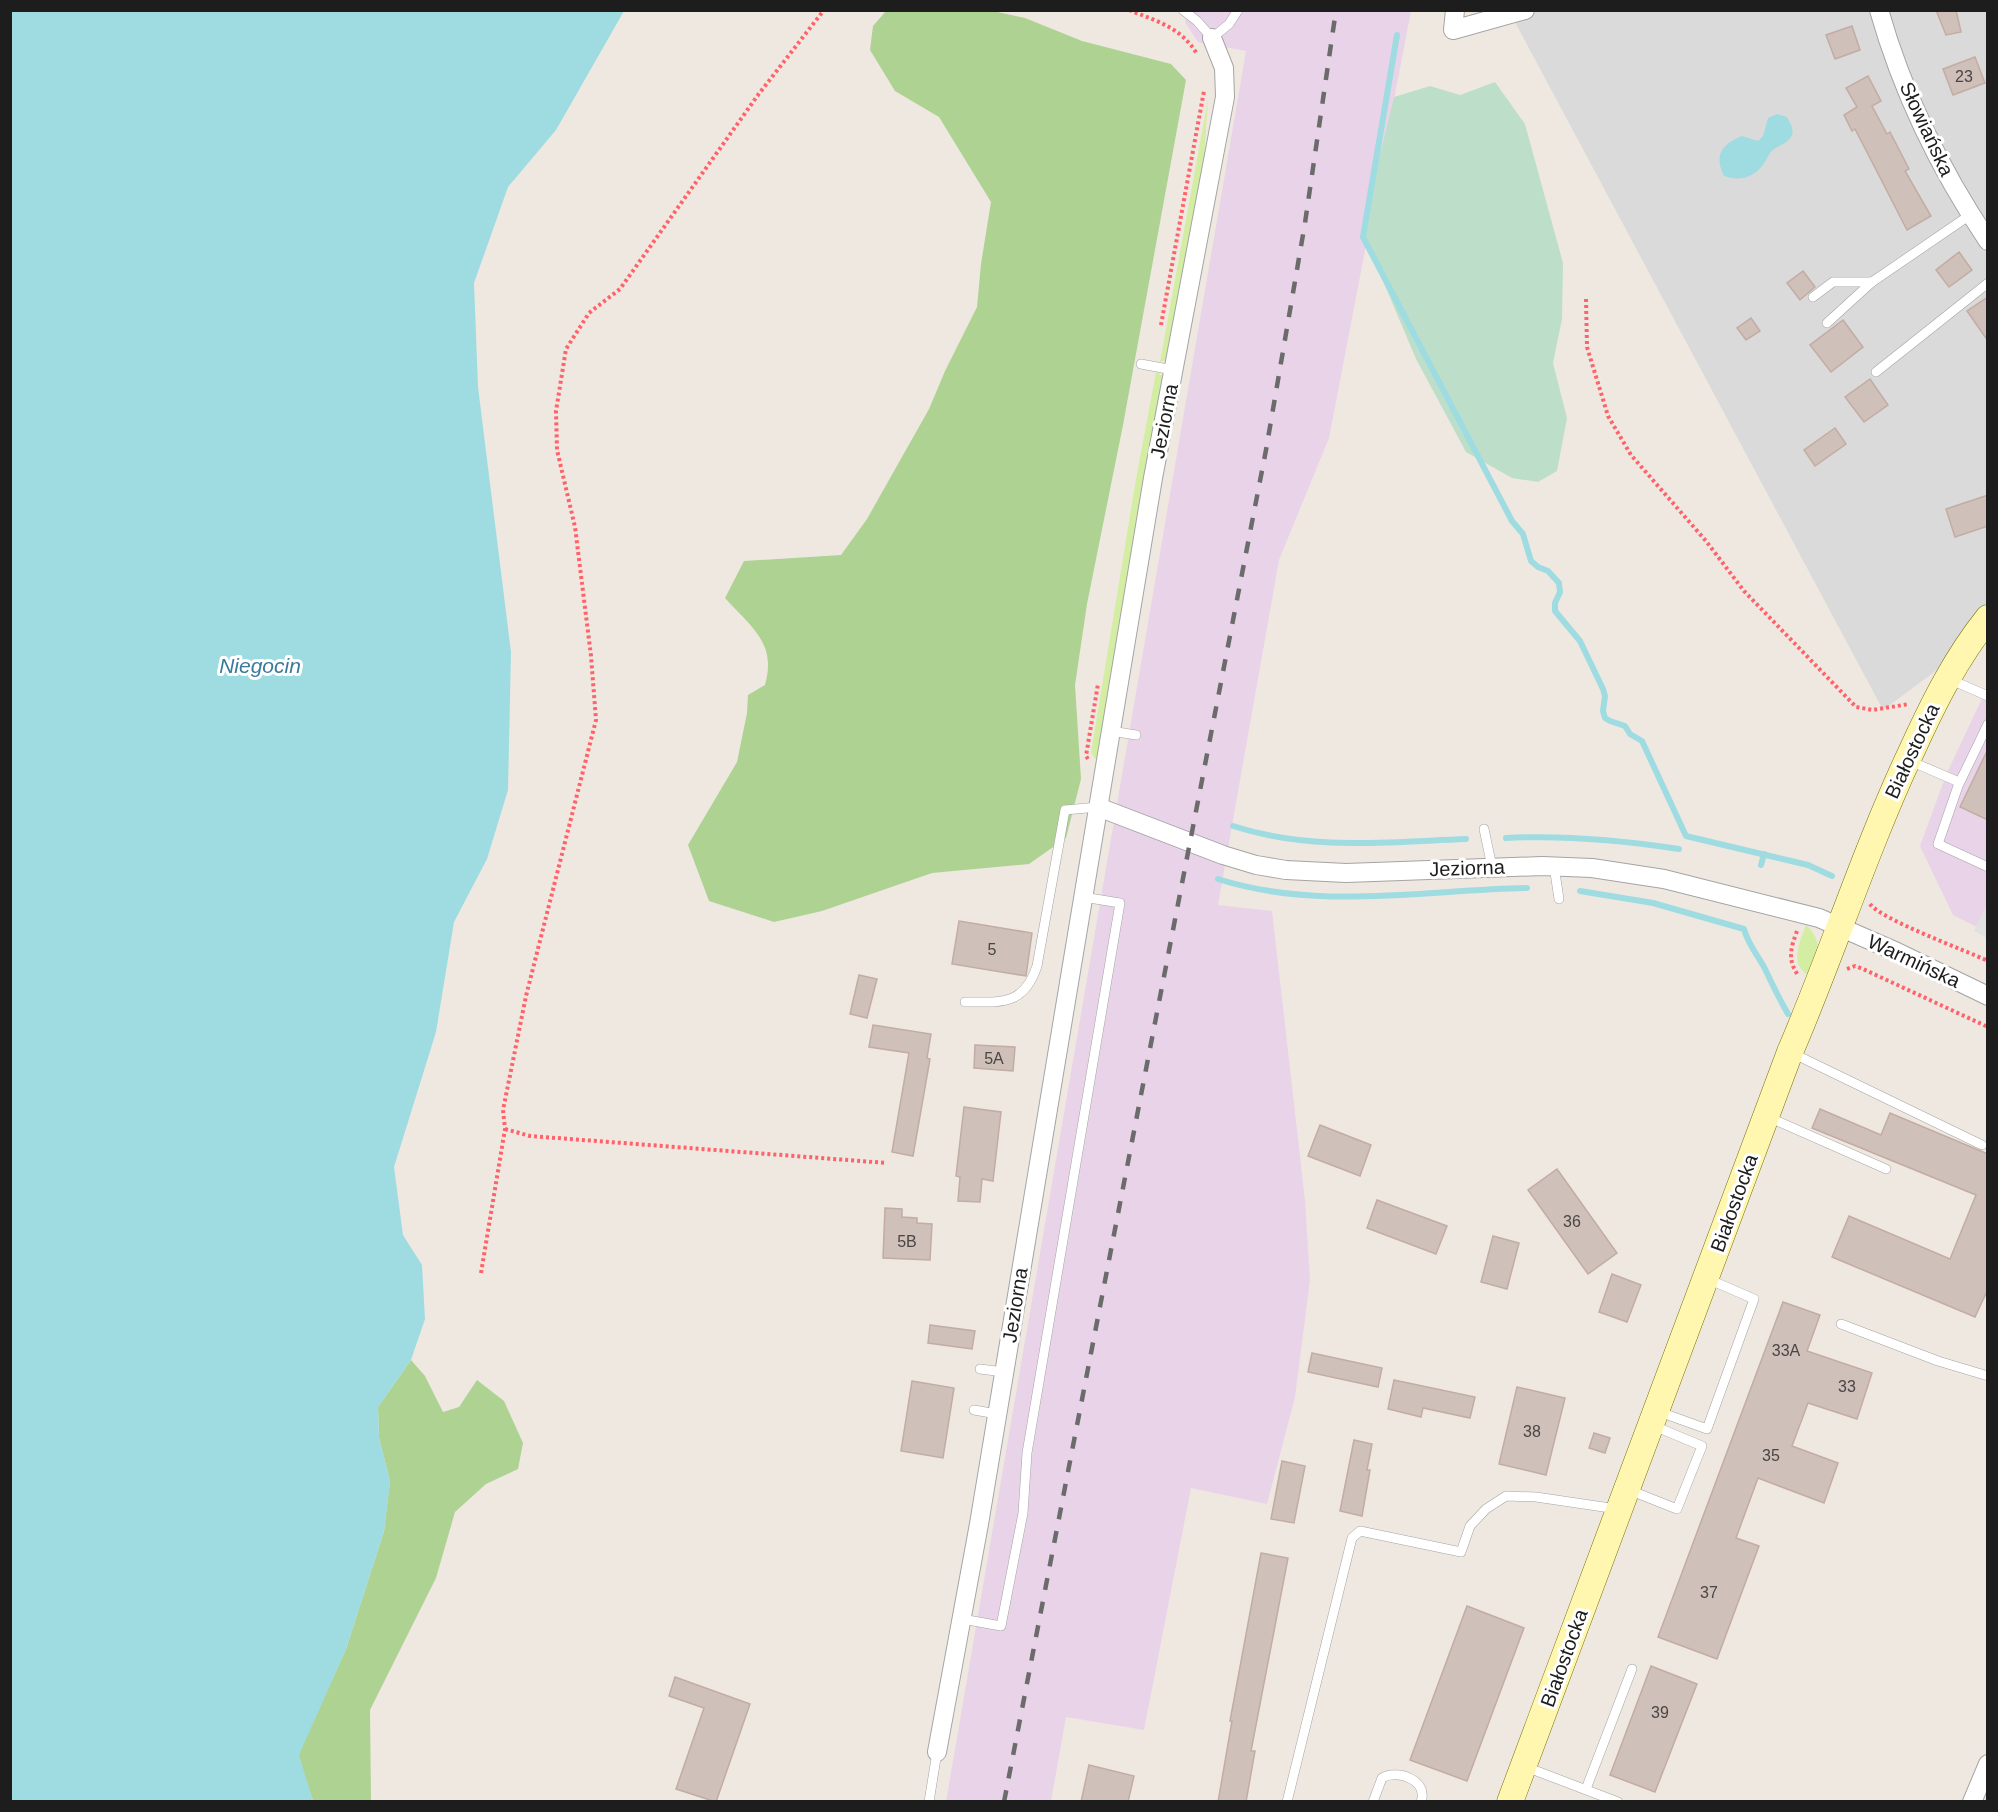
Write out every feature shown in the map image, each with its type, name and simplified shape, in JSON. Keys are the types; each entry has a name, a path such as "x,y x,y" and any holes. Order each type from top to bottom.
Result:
{"street":[{"path":"1455,10 1453,30 1525,10"},
{"name":"Słowiańska","path":"1879,10 1886,36 1913,102 1953,186 1988,241"},
{"name":"Jeziorna","path":"937,1752 962,1619 1173,370 1225,97 1224,68 1212,38"},
{"name":"Białostocka","path":"1510,1802 1790,1052 1891,795 1947,678 1988,618"},
{"name":"Jeziorna","path":"1098,807 1223,855 1256,865 1286,870 1346,873 1554,866 1611,870 1664,879 1804,914 1840,927"},
{"name":"Warmińska","path":"1840,927 1988,996"},
{"path":"1972,1802 1988,1764"}],"lane":[{"path":"1183,10 1197,21 1212,38 1229,24 1238,10"},
{"path":"1827,323 1872,282 1970,214"},
{"path":"1813,297 1833,282 1872,282"},
{"path":"1876,372 1988,283"},
{"path":"1141,364 1173,370"},
{"path":"1947,678 1988,696"},
{"path":"1988,724 1959,783 1938,844 1988,867"},
{"path":"1111,731 1136,735"},
{"path":"1907,760 1959,783"},
{"path":"965,1002 1002,1002 1020,996 1026,990 1037,966 1065,810 1098,807"},
{"path":"1484,829 1492,867"},
{"path":"1554,866 1559,899"},
{"path":"962,1619 1001,1626 1023,1513 1027,1454 1120,903 1083,897"},
{"path":"1790,1052 1982,1145"},
{"path":"1766,1116 1886,1169"},
{"path":"1654,1418 1707,1429 1754,1299 1706,1278"},
{"path":"1841,1324 1938,1361 1988,1376"},
{"path":"980,1369 1004,1372"},
{"path":"974,1410 997,1414"},
{"path":"1287,1802 1352,1538 1360,1531 1461,1552 1470,1526 1486,1509 1506,1496 1623,1500 1677,1509 1702,1446 1654,1418"},
{"path":"1586,1789 1632,1669"},
{"name":"Jeziorna","path":"929,1802 937,1752"},
{"path":"1523,1767 1618,1802"},
{"path":"1373,1802 1382,1778 1389,1774 1398,1774 1412,1779 1420,1786 1423,1797 1421,1802"}],"path":[{"path":"481,1273 505,1129 503,1110 526,996 596,720 591,656 575,527 557,450 556,411 566,349 589,313 620,289 758,94 824,10"},
{"path":"1586,299 1587,347 1608,416 1631,455 1706,541 1744,591 1856,707 1873,710 1910,704 1932,707"},
{"path":"1801,922 1790,955 1794,969 1802,979"},
{"path":"1908,926 1988,961"},
{"path":"1884,978 1988,1027"},
{"path":"505,1129 530,1136 887,1162"}],"shaded area":[{"path":"1188,11 1411,11 1329,438 1279,560 1218,905 1272,911 1305,1200 1310,1280 1295,1397 1267,1504 1191,1488 1144,1730 1066,1717 1051,1801 946,1802 1246,51 1198,42 1185,22"},
{"path":"1509,11 1987,11 1987,633 1883,710"},
{"path":"1987,688 1987,932 1953,915 1920,846 1946,775"},
{"path":"1987,904 1987,938 1974,931"}],"green space":[{"path":"886,11 993,11 1025,18 1082,41 1171,64 1186,80 1123,425 1087,604 1075,685 1081,779 1066,838 1029,864 932,873 822,911 774,922 709,901 688,845 737,762 747,713 748,695 765,685 768,670 764,647 759,637 725,598 744,561 841,555 867,519 929,409 977,307 991,202 939,117 895,91 870,50 873,26"},
{"path":"1495,82 1525,124 1563,263 1562,319 1553,363 1567,418 1557,471 1538,482 1512,478 1466,452 1416,359 1364,236 1371,192 1394,97 1430,86 1460,95"},
{"path":"1208,99 1204,159 1166,360 1160,362"},
{"path":"1156,372 1163,376 1097,761 1091,753"},
{"path":"1806,925 1815,937 1818,949 1811,977 1804,972 1797,960 1798,947"},
{"path":"411,1360 425,1376 443,1412 459,1407 477,1380 504,1401 523,1443 518,1469 486,1484 455,1512 436,1578 370,1710 371,1801 313,1801 298,1755 346,1649 384,1531 390,1481 379,1438 378,1407"}],"water":[{"name":"Niegocin","path":"11,10 624,11 556,130 508,187 474,283 478,387 511,652 508,790 487,859 454,922 436,1032 394,1167 403,1235 422,1265 425,1319 411,1360 378,1407 379,1438 390,1481 384,1531 346,1649 299,1755 313,1801 11,1801"},
{"path":"1777,114 1787,117 1792,130 1791,138 1775,148 1752,175 1742,178 1724,176 1720,157 1724,147 1742,136 1758,141 1763,136 1768,118"}],"building":[{"path":"1936,10 1956,10 1961,32 1946,35"},
{"path":"1852,26 1860,50 1835,59 1826,35"},
{"path":"1975,57 1985,83 1953,95 1943,69"},
{"path":"1868,76 1881,101 1872,106 1887,134 1890,132 1909,169 1905,171 1931,216 1907,230 1855,129 1852,131 1844,115 1857,107 1846,88"},
{"path":"1959,252 1972,270 1949,287 1936,270"},
{"path":"1803,271 1815,287 1800,300 1787,283"},
{"path":"1988,297 1988,341 1967,311"},
{"path":"1751,318 1760,331 1746,340 1737,328"},
{"path":"1843,320 1863,347 1831,372 1810,345"},
{"path":"1870,379 1888,405 1864,422 1845,397"},
{"path":"1835,428 1846,444 1815,466 1804,450"},
{"path":"1988,495 1988,526 1955,537 1946,509"},
{"path":"1988,749 1988,820 1960,807"},
{"path":"959,921 1032,933 1026,976 952,964"},
{"path":"859,975 877,979 867,1018 850,1014"},
{"path":"873,1025 931,1034 927,1058 930,1059 913,1156 892,1152 909,1053 869,1047"},
{"path":"975,1045 1015,1047 1013,1071 974,1068"},
{"path":"964,1107 1001,1112 993,1181 982,1179 980,1202 958,1201 960,1177 956,1176"},
{"path":"1820,1109 1881,1135 1890,1113 1988,1154 1988,1289 1975,1317 1832,1257 1849,1216 1950,1259 1976,1195 1812,1128"},
{"path":"1320,1125 1371,1145 1360,1176 1308,1156"},
{"path":"1557,1169 1617,1253 1588,1274 1528,1190"},
{"path":"1377,1200 1447,1226 1436,1254 1367,1228"},
{"path":"885,1208 902,1209 902,1217 917,1218 917,1223 932,1224 930,1260 883,1258"},
{"path":"1493,1236 1519,1243 1507,1289 1481,1282"},
{"path":"1612,1274 1641,1285 1627,1322 1599,1312"},
{"path":"1783,1302 1820,1315 1807,1351 1872,1373 1857,1419 1808,1403 1792,1446 1838,1463 1824,1503 1758,1478 1736,1538 1759,1546 1717,1659 1658,1637"},
{"path":"930,1325 975,1331 972,1349 928,1343"},
{"path":"1312,1353 1382,1368 1378,1387 1308,1372"},
{"path":"1394,1380 1475,1397 1470,1418 1423,1408 1421,1417 1388,1409"},
{"path":"912,1381 954,1388 943,1458 901,1451"},
{"path":"1517,1387 1565,1398 1546,1475 1499,1464"},
{"path":"1594,1433 1610,1438 1605,1453 1589,1448"},
{"path":"1354,1440 1372,1444 1362,1516 1340,1511"},
{"path":"1282,1461 1305,1466 1294,1523 1271,1519"},
{"path":"1261,1553 1288,1558 1251,1751 1255,1751 1246,1802 1218,1802 1232,1721 1230,1721"},
{"path":"1467,1606 1524,1628 1467,1781 1410,1760"},
{"path":"1651,1666 1697,1684 1655,1792 1610,1775"},
{"path":"675,1677 750,1704 716,1802 676,1789 704,1708 669,1696"},
{"path":"1089,1765 1134,1776 1128,1802 1081,1802"}],"waterway":[{"path":"1397,35 1363,237 1512,521 1523,534 1531,561 1548,571 1559,583 1560,592 1555,603 1555,611 1580,641 1603,689 1605,718 1625,726 1630,734 1642,741 1686,836 1808,865 1832,876"},
{"path":"1233,826 1262,834 1319,842 1377,843 1466,839"},
{"path":"1506,838 1592,839 1679,849"},
{"path":"1761,865 1764,854"},
{"path":"1218,879 1256,889 1333,896 1527,888"},
{"path":"1580,891 1653,903 1744,929 1788,1014"}],"railway":[{"path":"1004,1802 1266,450 1305,223 1336,10"}]}
